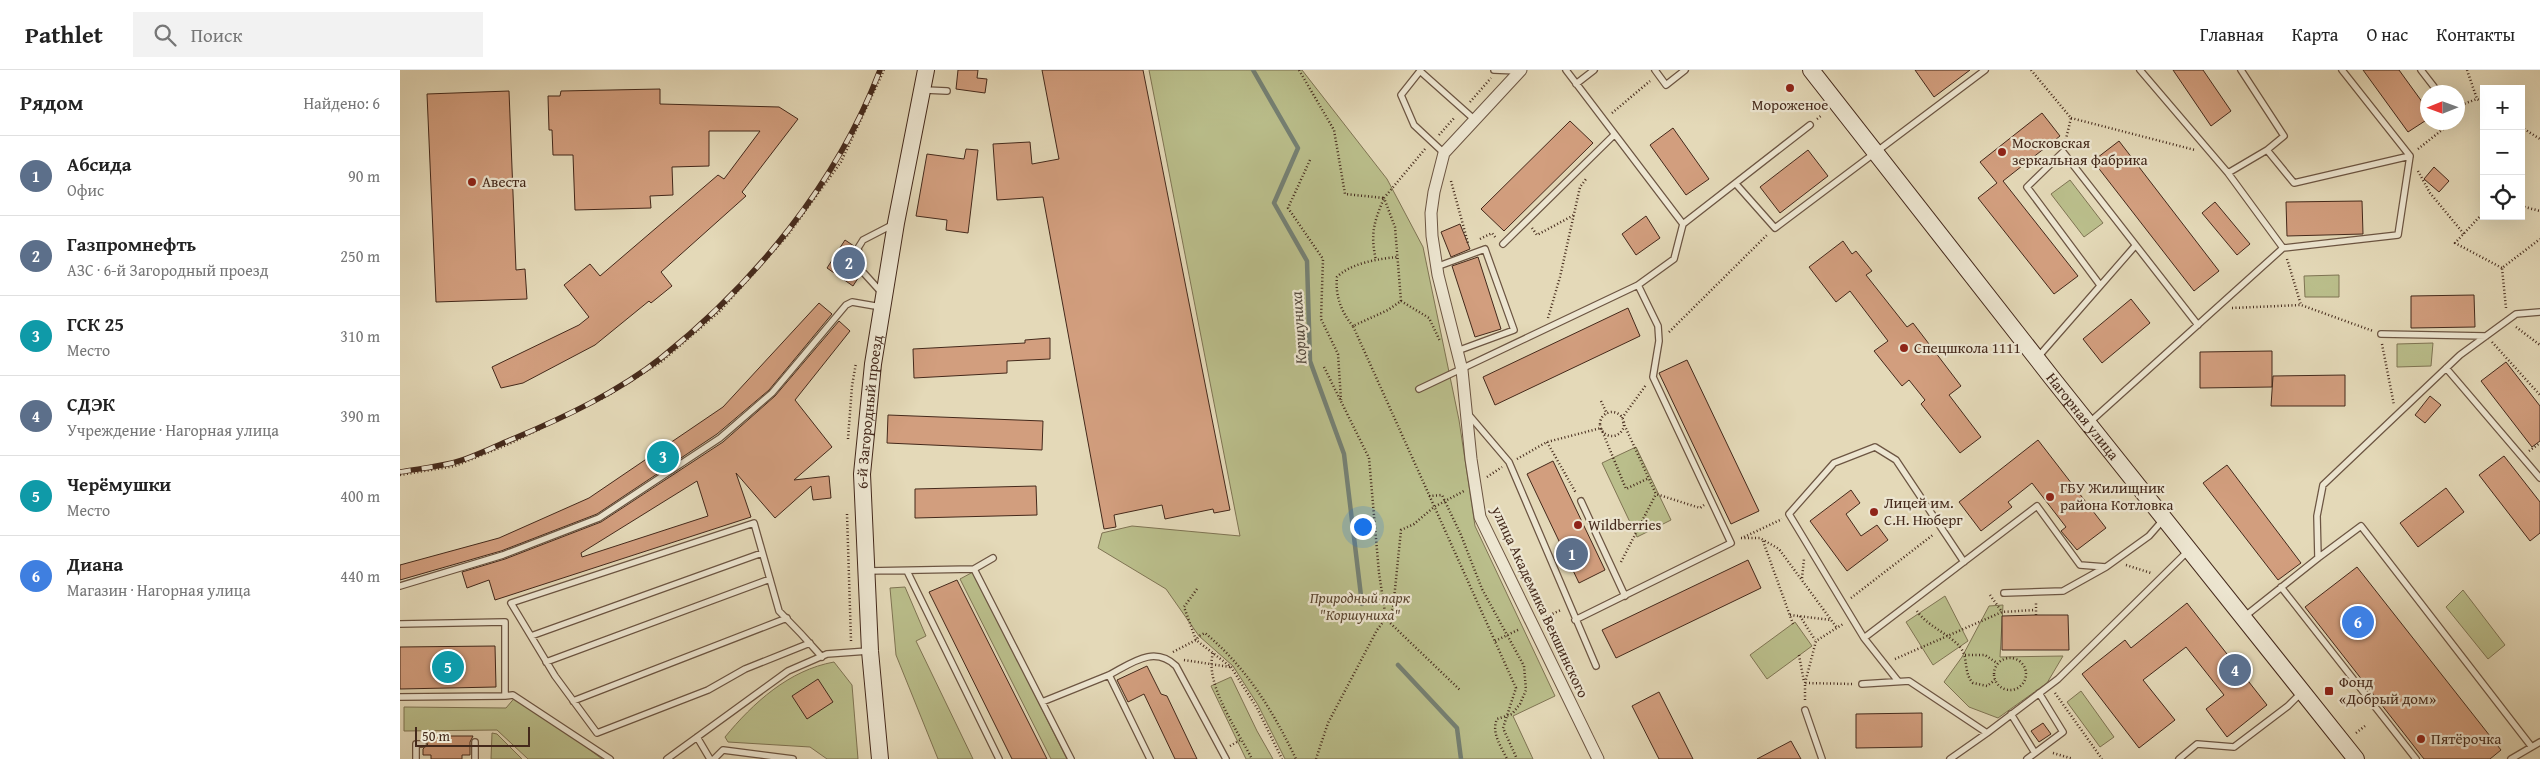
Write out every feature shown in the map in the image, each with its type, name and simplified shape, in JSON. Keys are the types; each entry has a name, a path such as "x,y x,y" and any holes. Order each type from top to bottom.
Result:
{"street":[{"name":"6-й Загородный проезд","path":"880,759 870,651 862,474 873,364 896,223 926,70"},
{"name":"Нагорная улица","path":"1811,70 2036,359 2304,691 2356,759"},
{"path":"1444,153 1521,71"},
{"name":"улица Академика Векшинского","path":"1444,153 1431,214 1436,266 1462,370 1468,413 1470,459 1480,517 1598,759"}],"lane":[{"path":"1566,70 1683,224"},
{"path":"1576,84 1594,70"},
{"path":"1656,72 1666,85 1685,70"},
{"path":"1736,184 1775,228 1985,70"},
{"path":"2140,70 2228,173 2283,248"},
{"path":"2228,173 2267,150 2284,136 2241,70"},
{"path":"2088,423 2283,248 2398,235 2410,156 2342,70"},
{"path":"2421,70 2433,85"},
{"path":"1444,153 1431,143 1414,125 1401,95 1420,71 1475,120"},
{"path":"1496,71 1521,71"},
{"path":"922,90 947,91"},
{"path":"1418,389 1462,370 1638,285 1674,259 1683,224 1810,125"},
{"path":"1503,244 1614,135"},
{"path":"2267,150 2294,182 2410,156"},
{"path":"2100,285 2027,187 2063,152 2198,325"},
{"path":"884,301 862,272 858,248 863,240 896,223"},
{"path":"2036,359 2135,246"},
{"path":"1436,266 1485,250 1514,330 1457,351"},
{"path":"1575,620 1731,543 1653,377 1659,341 1658,326 1638,285"},
{"path":"400,586 503,555 599,518 720,438 772,393 846,305 852,302 884,301"},
{"path":"2318,558 2317,516 2323,485 2446,368 2486,336 2516,314 2540,312"},
{"path":"2381,334 2486,336"},
{"path":"2446,368 2540,478"},
{"path":"1468,413 1509,462 1596,666"},
{"path":"1898,682 1864,638 1854,618 1789,514 1834,463 1876,447 1896,460 1964,562"},
{"path":"1581,501 1625,596"},
{"path":"1864,638 2037,506 2080,565 2106,568"},
{"path":"2004,593 2064,591 2106,568 2149,536 2165,518"},
{"path":"810,644 745,668 708,690 597,733 546,662 511,603 754,524 779,611 787,618 822,657"},
{"path":"2244,617 2361,526 2531,746"},
{"path":"1950,759 2050,685 2190,550"},
{"path":"531,636 762,553"},
{"path":"865,570 974,569 993,558"},
{"path":"974,569 1071,759"},
{"path":"907,571 999,759"},
{"path":"546,662 770,579"},
{"path":"2281,587 2416,759"},
{"path":"573,701 787,618"},
{"path":"400,624 505,622 504,696"},
{"path":"667,759 788,671 822,657 870,651"},
{"path":"1042,702 1109,675 1145,656 1163,657 1176,666 1226,759"},
{"path":"1109,675 1150,759"},
{"path":"1862,684 1909,681 1987,733"},
{"path":"2179,759 2197,744 2234,747 2288,706 2304,691"},
{"path":"2027,759 2063,732 2040,693"},
{"path":"400,696 504,696 513,694 610,759"},
{"path":"1805,710 1822,759"},
{"path":"2011,714 2037,751"},
{"path":"697,737 712,759 723,750 793,759"},
{"path":"475,742 475,759"},
{"path":"2511,759 2540,742"},
{"path":"416,759 416,744 423,744"}],"path":[{"path":"400,475 455,466 508,444 607,396 661,362 718,312 787,236 840,162 884,70"},
{"path":"1299,70 1334,130 1345,194 1384,198"},
{"path":"2031,70 2071,118 2212,155"},
{"path":"2467,70 2477,99 2480,101"},
{"path":"1376,260 1372,239 1374,223 1384,198 1400,176 1496,71"},
{"path":"1603,120 1656,72"},
{"path":"2465,103 2477,99"},
{"path":"2063,152 2071,118"},
{"path":"2442,130 2410,156 2430,194 2464,234"},
{"path":"2525,130 2540,139"},
{"path":"1310,160 1288,208 1323,259 1322,319 1338,354 1341,401"},
{"path":"1543,331 1560,277 1580,187 1589,169 1589,160"},
{"path":"1451,180 1468,244"},
{"path":"1384,198 1395,226 1401,301"},
{"path":"2525,207 2540,210"},
{"path":"1537,236 1574,215"},
{"path":"2480,216 2455,243 2502,268"},
{"path":"1659,341 1775,228"},
{"path":"2502,268 2540,239"},
{"path":"2283,248 2301,304"},
{"path":"1397,257 1376,260 1352,268 1337,277 1336,290 1345,317 1353,326 1516,688 1503,728 1518,759"},
{"path":"2502,268 2507,320 2540,345"},
{"path":"1353,326 1388,310 1401,301"},
{"path":"1401,301 1429,318 1441,343"},
{"path":"2216,308 2301,304 2381,334 2396,415"},
{"path":"2486,336 2540,395"},
{"path":"1324,368 1369,458 1379,573 1386,619 1460,690"},
{"path":"1601,428 1609,436 1617,435 1622,429 1622,420 1653,377"},
{"path":"1601,401 1607,414"},
{"path":"1649,478 1626,489 1601,428 1600,422 1607,414 1613,413 1622,420 1649,478 1656,494 1700,508 1711,500"},
{"path":"1509,462 1547,442 1601,428"},
{"path":"1547,442 1581,501"},
{"path":"1612,569 1619,565 1656,494"},
{"path":"1429,496 1442,495 1482,589 1524,666 1526,690 1520,704 1512,714 1497,719 1494,726 1495,734 1507,759"},
{"path":"1316,759 1328,723 1377,630 1394,609 1400,530 1414,524 1434,507"},
{"path":"1791,517 1773,522 1742,538 1763,539 1779,549 1837,628"},
{"path":"1844,603 1942,528"},
{"path":"1763,539 1793,624"},
{"path":"1802,580 1805,556"},
{"path":"2129,566 2151,573"},
{"path":"1197,589 1184,607 1196,640 1231,667 1256,708 1282,759"},
{"path":"2036,593 2036,615"},
{"path":"1990,595 2002,612"},
{"path":"1884,664 2002,612 2036,610"},
{"path":"1918,614 1960,647 1965,656 1967,675 1973,684 1988,686 1995,680"},
{"path":"1790,615 1831,620"},
{"path":"1800,616 1816,641"},
{"path":"1805,683 1816,641 1854,618"},
{"path":"1163,657 1196,640 1198,636 1205,633 1251,679 1281,726 1296,759"},
{"path":"1213,653 1210,664 1214,686 1252,759"},
{"path":"1799,655 1805,683 1805,710"},
{"path":"1965,656 1985,655 1997,663"},
{"path":"1163,657 1231,667"},
{"path":"2007,658 2018,660 2025,668 2025,679 2022,684 2013,690 2002,688 1995,680 1994,671 1997,663 2007,658"},
{"path":"1805,683 1862,684"},
{"path":"2050,685 2102,759"},
{"path":"2037,751 2073,759"}],"green space":[{"name":"Природный парк \"Коршуниха\"","path":"1149,70 1302,70 1387,179 1423,247 1459,420 1475,526 1555,696 1513,716 1533,759 1285,759 1258,705 1233,666 1199,636 1166,589 1098,548 1102,533 1132,526 1240,536"},
{"path":"2070,180 2103,223 2084,237 2051,194"},
{"path":"2339,275 2339,297 2305,297 2304,276"},
{"path":"2433,343 2431,366 2397,367 2397,344"},
{"path":"1636,447 1671,520 1637,537 1602,463"},
{"path":"973,572 1067,759 1051,759 960,579"},
{"path":"905,587 926,636 916,641 973,759 938,759 896,655 890,588"},
{"path":"2463,590 2505,645 2488,659 2446,607"},
{"path":"1945,596 1968,641 1933,665 1906,622"},
{"path":"2003,605 2000,657 2063,656 2047,683 1998,718 1969,707 1944,682 1962,657 1989,606"},
{"path":"1795,622 1812,646 1767,679 1750,655"},
{"path":"834,662 852,685 858,759 827,759 810,747 728,742 725,737 736,724 773,690 802,672"},
{"path":"1231,677 1273,759 1246,759 1211,686"},
{"path":"2081,691 2114,737 2100,747 2067,702"},
{"path":"517,695 602,759 528,759 497,730 404,731 404,707 506,708"},
{"path":"492,733 497,734 522,759 491,759"}],"building":[{"path":"958,70 978,70 977,78 987,79 985,93 956,89"},
{"path":"1042,70 1143,70 1230,510 1214,513 1213,509 1165,519 1162,505 1114,515 1116,527 1104,529 1043,197 997,200 993,144 1030,142 1032,164 1059,159"},
{"path":"1915,70 1970,70 1934,97"},
{"path":"2173,70 2203,70 2231,111 2211,126"},
{"path":"2363,70 2399,70 2420,99 2420,124 2408,132"},
{"path":"660,89 660,104 779,107 798,119 742,192 746,196 661,272 672,286 651,303 649,301 595,345 523,383 501,388 492,367 579,325 589,317 564,285 590,264 600,276 718,175 724,179 760,131 709,131 709,166 672,167 673,195 650,196 651,208 575,210 573,155 553,155 552,130 549,130 548,96 560,96 561,91"},
{"name":"Авеста","path":"509,91 516,270 525,269 527,299 436,302 427,94"},
{"path":"2042,113 2060,136 2003,181 2078,276 2054,294 1978,198 1997,183 1980,162"},
{"path":"1570,121 1593,143 1504,231 1481,209"},
{"path":"1673,128 1709,179 1686,195 1650,145"},
{"path":"2119,141 2219,271 2194,291 2093,161"},
{"path":"966,149 978,150 968,233 946,230 947,220 916,216 927,154 964,159"},
{"path":"1808,150 1828,176 1780,213 1760,187"},
{"path":"2434,167 2449,181 2439,192 2424,179"},
{"path":"2362,201 2363,234 2287,236 2286,202"},
{"path":"2215,202 2250,244 2237,255 2202,213"},
{"path":"1646,216 1660,238 1636,255 1622,234"},
{"path":"1460,224 1470,249 1451,257 1441,232"},
{"path":"845,240 854,246 860,275 853,286 827,268"},
{"name":"Спецшкола 1111","path":"1843,241 1852,254 1856,251 1872,271 1866,275 1907,327 1913,323 1961,386 1949,395 1981,437 1960,453 1921,404 1925,400 1909,380 1902,386 1874,351 1888,341 1850,291 1836,302 1809,267"},
{"path":"1478,257 1501,329 1475,337 1452,266"},
{"path":"2474,295 2475,327 2411,328 2411,296"},
{"path":"2131,299 2150,323 2102,363 2083,339"},
{"path":"819,303 832,314 769,390 717,434 597,514 501,551 400,580 400,565 499,538 589,498 723,407"},
{"path":"1628,308 1640,336 1495,405 1483,377"},
{"path":"839,321 850,331 795,400 832,447 794,480 829,476 831,498 813,500 811,486 775,518 736,473 751,517 495,600 489,580 467,588 462,572 505,559 601,522 723,442 775,396","holes":["697,481 708,516 582,557 581,553"]},
{"path":"1050,338 1050,359 1007,361 1007,373 914,378 913,349 1025,343 1025,340"},
{"path":"2272,351 2272,387 2200,388 2200,352"},
{"path":"1687,360 1759,511 1731,524 1659,373"},
{"path":"2506,362 2540,406 2540,441 2532,447 2481,381"},
{"path":"2345,375 2345,406 2271,406 2273,376"},
{"path":"2430,396 2441,405 2425,423 2415,415"},
{"path":"888,415 1043,421 1042,450 887,443"},
{"path":"2038,440 2106,528 2077,550 2061,531 2066,527 2032,483 2008,502 2012,507 1981,531 1959,502"},
{"path":"2504,456 2540,502 2540,533 2530,541 2479,475"},
{"path":"1553,461 1605,570 1579,583 1527,474"},
{"path":"2227,465 2301,563 2278,580 2203,483"},
{"path":"1036,486 1037,515 915,518 915,489"},
{"path":"2446,488 2464,512 2418,547 2400,523"},
{"path":"1851,490 1860,503 1846,514 1861,536 1877,525 1888,540 1847,571 1810,521"},
{"path":"1748,560 1761,588 1616,658 1602,630"},
{"path":"2357,567 2501,750 2490,759 2424,759 2305,607"},
{"path":"957,580 1047,759 1012,759 929,592"},
{"path":"2187,603 2267,705 2227,737 2206,709 2224,695 2186,647 2143,680 2175,720 2139,748 2082,674 2125,640 2131,648"},
{"path":"2068,615 2069,650 2002,650 2002,616"},
{"path":"495,646 496,687 400,689 400,647"},
{"path":"1147,666 1161,694 1167,696 1197,759 1175,759 1144,694 1128,702 1117,680"},
{"path":"818,679 833,702 807,719 792,696"},
{"path":"1659,692 1693,759 1659,759 1632,706"},
{"path":"1922,713 1922,747 1856,748 1856,714"},
{"path":"2043,723 2051,734 2039,742 2031,731"},
{"path":"423,736 473,736 470,742 470,755 462,755 462,759 431,759 431,755 423,755 423,749 428,744"},
{"path":"1791,741 1801,759 1757,759"}],"waterway":[{"name":"Коршуниха","path":"1253,70 1298,148 1274,203 1307,261 1310,361 1344,454 1362,604"},
{"name":"Коршуниха","path":"1398,665 1457,728 1461,759"}],"railway":[{"path":"400,472 460,461 572,412 627,382 661,358 696,329 760,264 817,191 841,152 862,112 880,70"}],"place":[{"name":"Мороженое","path":"1790,88"},
{"name":"Московская зеркальная фабрика","path":"2002,152"},
{"name":"Авеста","path":"472,182"},
{"name":"Газпромнефть","path":"849,263"},
{"name":"Спецшкола 1111","path":"1904,348"},
{"name":"ГСК 25","path":"663,457"},
{"name":"ГБУ Жилищник района Котловка","path":"2050,497"},
{"name":"Лицей им. С.Н. Нюберг","path":"1874,512"},
{"name":"Wildberries","path":"1578,525"},
{"name":"Абсида","path":"1572,554"},
{"name":"Диана","path":"2358,622"},
{"name":"Черёмушки","path":"448,667"},
{"name":"СДЭК","path":"2235,670"},
{"name":"Фонд «Добрый дом»","path":"2329,691"},
{"name":"Пятёрочка","path":"2421,739"}]}
